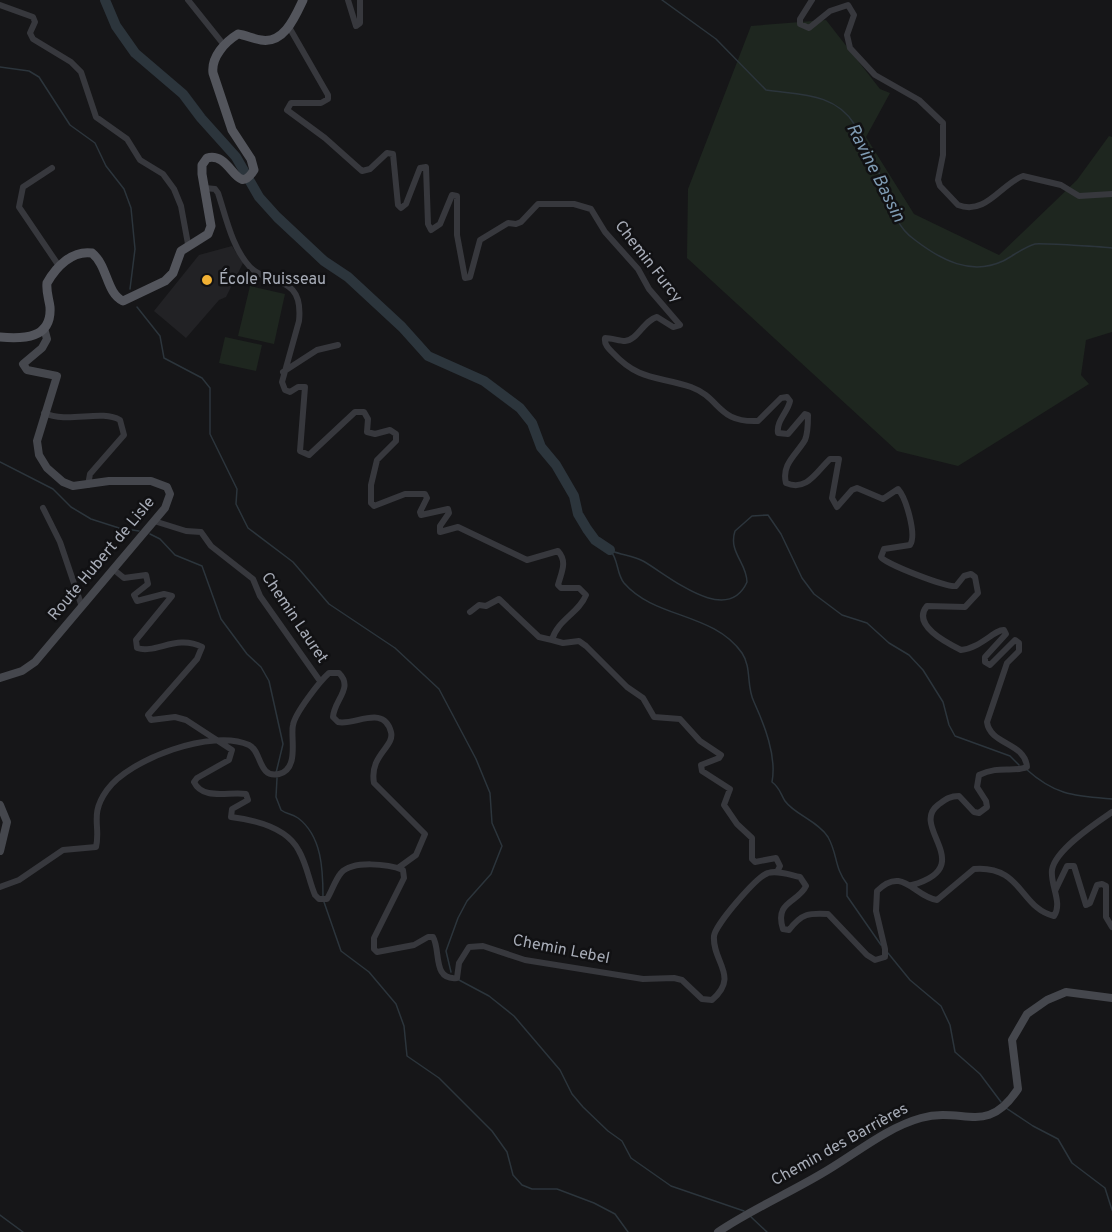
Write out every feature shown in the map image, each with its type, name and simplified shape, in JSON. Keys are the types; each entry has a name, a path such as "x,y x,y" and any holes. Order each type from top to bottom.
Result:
{"main road":[{"path":"0,337 25,339 37,335 44,328 50,307 47,283 59,266 73,255 92,253 105,267 117,298 129,300 165,281 173,273 181,251 188,244 202,238 211,226 202,165 207,158 214,156 222,158 236,178 241,179 251,174 253,165 232,130 212,65 224,45 237,34 266,40 281,34 289,27 303,0"},
{"name":"Route Hubert de Lisle","path":"0,678 22,671 35,662 165,508 170,494 167,487 159,482 109,481 74,486 63,482 42,462 37,441 57,376 27,370 23,364 42,348 47,339 44,328"},
{"path":"0,805 7,822 0,850"},
{"name":"Chemin des Barrières","path":"718,1232 747,1213 820,1175 899,1127 933,1116 956,1115 981,1118 993,1115 1004,1107 1018,1089 1012,1040 1027,1014 1047,1000 1066,993 1112,998"}],"street":[{"path":"188,0 224,45"},
{"path":"348,0 357,26 360,22 360,0"},
{"path":"812,0 800,19 800,24 808,28 830,10 848,5 854,15 847,35 850,48 875,75 919,100 940,119 944,128 938,180 940,186 958,205 973,206 987,201 998,196 1013,181 1023,176 1061,185 1079,196 1112,194"},
{"path":"0,5 33,18 35,22 30,33 33,39 71,62 81,72 96,117 127,140 140,160 163,174 174,189 182,206 188,244"},
{"name":"Chemin Furcy","path":"289,27 328,95 328,99 321,103 291,103 287,110 325,138 362,171 370,169 387,153 393,154 398,205 401,208 406,204 420,168 426,166 428,224 431,230 440,224 452,195 457,195 457,235 465,278 470,277 480,240 508,223 521,222 544,202 574,204 591,209 605,232 638,269 649,289 680,325 676,328 657,317 644,323 632,339 626,341 605,338 606,344 626,367 656,380 693,387 728,417 738,421 758,421 781,398 787,397 790,400 789,409 777,427 778,433 788,434 805,414 808,416 808,421 804,440 790,459 784,475 786,483 800,486 810,482 821,467 834,457 840,464 832,498 837,507 852,490 857,488 883,499 898,489 903,494 914,532 913,541 910,545 884,549 880,557 885,562 945,587 956,586 964,576 971,574 978,585 978,593 965,606 927,606 923,611 925,625 961,650 976,648 998,630 1004,630 1006,634 985,657 985,662 990,665 1009,643 1015,640 1019,643 1019,651 1007,663 987,722 994,736 1017,749 1027,767 1019,770 993,769 979,775 977,787 987,807 979,813 974,812 959,796 948,797 934,808 931,814 931,826 942,850 941,867 932,877 912,885"},
{"path":"52,168 23,187 19,207 59,266"},
{"path":"205,188 215,189 218,193 235,243 249,266 285,284 297,298 300,310 297,333 283,372 285,390 290,392 298,387 305,387 299,446 303,454 309,455 355,412 360,411 367,415 367,432 375,434 390,430 396,434 396,441 377,460 371,485 370,503 374,506 405,494 425,494 427,498 420,512 421,515 448,509 449,513 440,526 440,532 458,526 527,560 558,552 561,554 564,564 558,585 561,588 579,588 586,595 583,604 557,627 552,640"},
{"path":"283,372 317,350 338,345"},
{"path":"44,413 56,418 111,417 120,420 124,435 90,474 88,485"},
{"path":"43,508 60,542 82,607"},
{"name":"Chemin Lauret","path":"154,521 186,531 201,532 211,546 253,579 260,596 320,681"},
{"path":"113,569 124,578 146,575 148,584 134,595 137,601 165,594 172,596 136,640 137,648 144,650 177,642 198,645 202,650 197,659 149,712 148,718 155,720 175,717 186,720 232,750 232,757 199,776 195,785 210,794 246,794 248,800 232,809 231,817 261,822 289,839 298,848 315,895 320,899 327,899 346,869 360,866 398,868"},
{"path":"470,612 479,605 486,606 499,599 539,637 563,643 579,641 586,646 627,687 643,698 650,715 680,719 700,741 721,755 701,765 702,771 730,789 724,805 737,824 752,838 752,859 755,862 776,858 780,866 777,872 800,877 806,886 804,891 786,902 782,911 783,929 789,930 800,916 807,913 828,914 867,955 875,960 885,957 876,911 877,891 891,882 900,881 912,885 927,897 937,900 975,869 998,870 1007,875 1041,910 1054,916 1058,905 1052,871 1055,860 1080,836 1112,812"},
{"name":"Chemin Lauret","path":"221,741 247,744 254,749 262,767 268,773 278,774 284,771 295,746 293,722 320,681 329,673 339,673 346,687 333,712 333,717 338,722 351,723 365,717 376,717 387,723 392,734 391,743 377,757 375,783 425,834 416,855 398,868"},
{"path":"0,887 20,880 63,850 96,847 98,840 94,821 103,797 108,789 142,763 158,753 179,747 221,741"},
{"path":"1054,892 1067,866 1074,866 1086,904 1090,903 1097,885 1106,886 1106,917 1112,927"},
{"name":"Chemin Lebel","path":"398,868 403,870 405,875 374,938 377,952 414,945 428,937 435,940 437,964 450,979 457,978 463,953 469,947 483,946 525,960 643,979 674,978 682,980 706,1000 712,1000 720,993 724,979 714,936 718,925 748,888 762,876 777,872"}],"shaded area":[{"path":"826,20 880,89 890,93 866,137 914,214 999,255 1077,180 1109,136 1112,137 1112,332 1086,340 1081,375 1089,384 958,466 897,451 687,258 688,189 751,26"},
{"name":"École Ruisseau","path":"232,246 243,263 226,297 219,300 186,338 154,311 199,255"},
{"path":"250,286 285,294 274,344 238,336"},
{"path":"225,337 262,345 256,371 219,363"}],"waterway":[{"path":"105,0 116,26 135,53 183,94 236,157 259,197 277,217 324,261 348,277 402,327 428,356 484,381 520,408 532,423 541,447 556,465 574,496 578,514 587,529 595,540 610,550"},
{"name":"Ravine Bassin","path":"662,0 716,39 766,90 815,97 837,106 847,114 855,125 861,144 881,177 898,221 908,234 935,254 957,264 979,267 1003,261 1035,244 1112,248"},
{"path":"0,67 29,71 39,77 70,125 95,143 106,166 124,189 131,208 135,249 130,289"},
{"path":"137,307 160,336 164,358 202,378 210,388 210,434 237,489 236,504 248,528 293,562 329,604 395,648 439,689 476,759 490,793 492,823 502,846 491,874 467,901 458,918 446,951 451,972"},
{"path":"0,462 53,489 71,507 91,519 119,528 139,531"},
{"path":"612,551 643,561 697,594 712,599 726,600 738,595 747,582 734,545 735,531 752,516 768,515 781,534 802,578 814,594 842,615 867,623 889,643 909,655 923,670 943,702 949,725 955,736 1010,756 1019,765"},
{"path":"150,534 160,539 175,555 202,566 221,619 247,654 261,667 269,681 283,744 276,773"},
{"path":"610,550 615,558 621,579 637,595 716,630 742,653 747,665 750,690 771,751 772,782 789,806 819,827 828,837 840,872 847,884 847,896 881,945"},
{"path":"1026,769 1057,790 1087,797 1112,799"},
{"path":"277,778 276,797 281,810 306,825 316,844 321,865 323,897"},
{"path":"324,902 341,951 369,972 396,1004 404,1026 407,1056 439,1078 492,1131 507,1152 513,1175 522,1185 532,1189 557,1189 594,1203 615,1214 628,1232"},
{"path":"888,953 910,980 941,1006 950,1025 955,1052 980,1074 1001,1102"},
{"path":"459,980 489,996 514,1016 560,1070 572,1094 608,1131 622,1141 631,1158 671,1186 744,1211"},
{"path":"1006,1108 1058,1139 1072,1163 1105,1188 1112,1210"},
{"path":"0,1215 23,1232"},
{"path":"750,1216 767,1232"}],"place":[{"name":"École Ruisseau","path":"207,280"}]}
